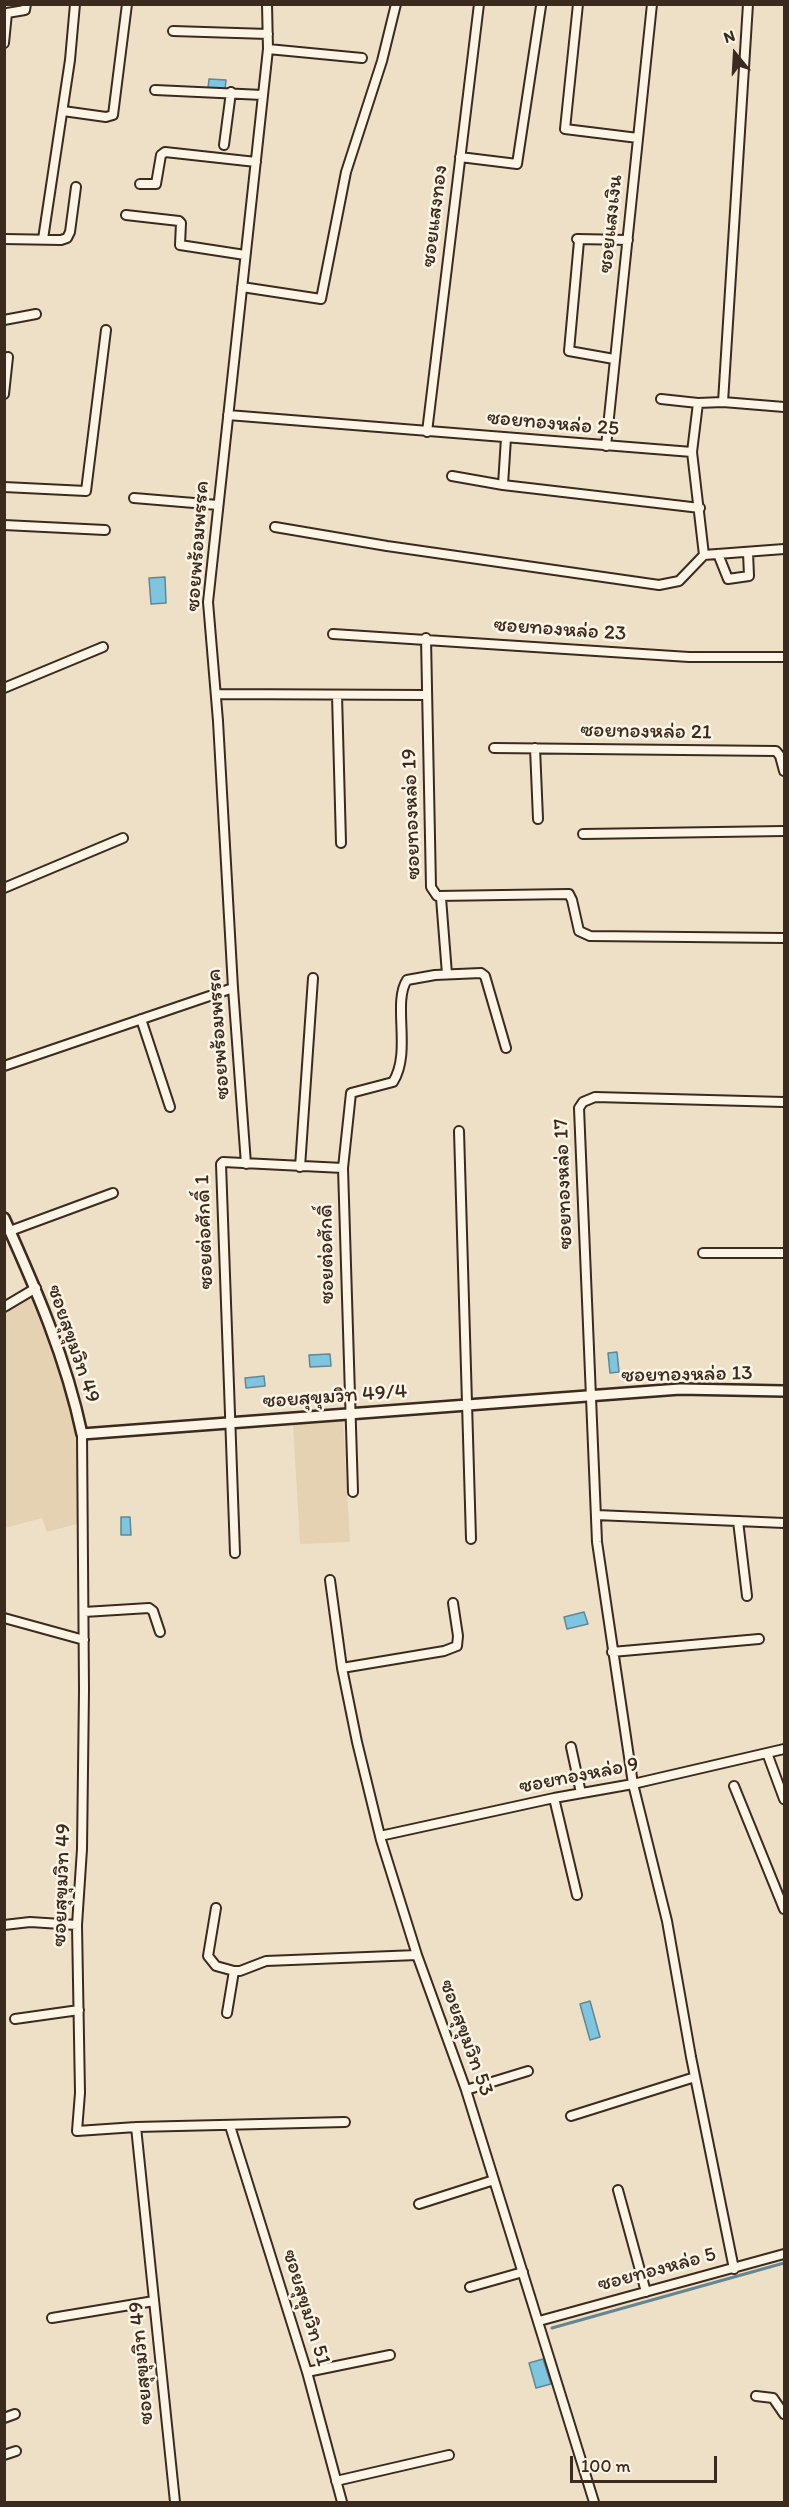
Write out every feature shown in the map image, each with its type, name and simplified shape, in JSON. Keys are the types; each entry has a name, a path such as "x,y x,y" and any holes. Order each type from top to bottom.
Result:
{"street":[{"path":"4,43 6,12 25,10 26,4"},
{"path":"43,239 63,111 75,4"},
{"path":"63,111 106,117 113,115 127,4"},
{"name":"ซอยพร้อมพรรค","path":"246,1164 208,602 268,49 267,4"},
{"path":"242,287 321,299 346,172 382,61 396,4"},
{"name":"ซอยแสงทอง","path":"427,432 479,4"},
{"path":"578,4 565,129 638,138"},
{"name":"ซอยแสงเงิน","path":"606,446 652,4"},
{"path":"723,402 748,4"},
{"path":"460,157 517,164 541,6"},
{"path":"173,31 268,34"},
{"path":"268,49 362,58"},
{"path":"155,90 263,94"},
{"path":"224,145 231,92"},
{"path":"140,184 156,184 160,155 165,152 255,162"},
{"path":"4,238 61,240 67,238 70,232 76,187"},
{"path":"126,215 179,221 181,223 180,245 245,255"},
{"path":"614,358 569,351 579,241 577,239 628,240"},
{"path":"4,320 36,314"},
{"path":"4,487 86,490 106,330"},
{"path":"4,394 8,357"},
{"path":"661,399 784,407"},
{"path":"698,403 692,452 704,555"},
{"name":"ซอยทองหล่อ 25","path":"228,415 692,452"},
{"path":"503,485 506,438"},
{"path":"452,476 503,485 700,508"},
{"path":"134,498 218,505"},
{"path":"4,525 105,530"},
{"path":"275,527 387,546 659,585 679,581 704,555 784,549"},
{"path":"718,554 728,579 749,576 748,552"},
{"name":"ซอยทองหล่อ 23","path":"333,634 426,638 689,657 784,657"},
{"name":"ซอยทองหล่อ 19","path":"426,638 431,887 434,894 441,898 569,894 579,932 590,936 784,938"},
{"path":"4,688 103,647"},
{"path":"216,694 426,695"},
{"path":"337,695 341,843"},
{"name":"ซอยทองหล่อ 21","path":"494,748 776,751 780,756 784,771"},
{"path":"535,748 538,819"},
{"path":"583,834 784,831"},
{"path":"4,888 123,838"},
{"path":"441,898 447,974 481,973 485,976 506,1048"},
{"name":"ซอยต่อศักดิ์","path":"353,1492 343,1168 351,1093 393,1082 399,1074 403,1033 402,997 406,981 447,974"},
{"path":"300,1167 313,978"},
{"path":"4,1066 233,988"},
{"path":"141,1020 170,1107"},
{"name":"ซอยทองหล่อ 17","path":"591,1396 581,1104 595,1097 784,1102"},
{"path":"459,1131 469,1405 471,1539"},
{"name":"ซอยต่อศักดิ์ 1","path":"230,1423 220,1166 223,1162 343,1168"},
{"path":"10,1231 113,1193"},
{"name":"ซอยสุขุมวิท 49","path":"4,1218 36,1288 67,1371 82,1434 84,1640 82,1826 77,1925 80,2093 78,2132 135,2127 175,2502"},
{"path":"703,1253 784,1253"},
{"path":"4,1307 36,1288"},
{"name":"ซอยทองหล่อ 13","path":"591,1396 689,1389 784,1391"},
{"path":"591,1396 597,1542 633,1784 667,1921 695,2077 734,2269"},
{"name":"ซอยสุขุมวิท 49/4","path":"82,1434 591,1396"},
{"path":"230,1423 235,1553"},
{"path":"596,1515 784,1524"},
{"path":"738,1521 747,1596"},
{"name":"ซอยสุขุมวิท 53","path":"330,1580 342,1668 380,1836 417,1955 466,2090 495,2180 594,2502"},
{"path":"342,1668 444,1651 456,1646 459,1636 453,1603"},
{"path":"84,1612 149,1608 153,1611 160,1632"},
{"path":"4,1618 84,1640"},
{"path":"612,1652 759,1639"},
{"path":"571,1747 581,1793"},
{"name":"ซอยทองหล่อ 9","path":"380,1836 554,1798 633,1784 784,1749"},
{"path":"767,1752 784,1800"},
{"path":"734,1786 784,1909"},
{"path":"554,1798 577,1895"},
{"path":"216,1908 208,1956 216,1966 234,1971 266,1961 417,1955"},
{"path":"4,1925 30,1922 77,1925"},
{"path":"227,2013 234,1971"},
{"path":"15,2019 79,2010"},
{"path":"466,2090 528,2071"},
{"path":"571,2116 695,2077"},
{"path":"135,2127 345,2122"},
{"name":"ซอยสุขุมวิท 51","path":"230,2126 307,2372 342,2502"},
{"path":"419,2204 495,2180"},
{"path":"618,2190 646,2292"},
{"name":"ซอยทองหล่อ 5","path":"539,2320 784,2254"},
{"path":"470,2286 524,2272"},
{"path":"52,2318 154,2301"},
{"path":"307,2372 390,2355"},
{"path":"756,2396 773,2398 784,2414"},
{"path":"4,2418 15,2414"},
{"path":"4,2455 16,2451"},
{"path":"336,2481 449,2455"}],"shaded area":[{"path":"37,1293 84,1435 84,1522 47,1532 42,1518 5,1528 4,1312"},
{"path":"343,1420 350,1542 300,1544 293,1424"}],"water":[{"path":"209,79 226,80 225,90 208,88"},
{"path":"165,577 166,603 151,604 149,578"},
{"path":"617,1352 619,1372 610,1373 608,1353"},
{"path":"330,1354 331,1366 310,1367 309,1355"},
{"path":"264,1376 265,1386 246,1388 245,1378"},
{"path":"121,1517 130,1517 131,1535 121,1535"},
{"path":"584,1612 588,1624 567,1629 564,1617"},
{"path":"590,2001 600,2037 590,2040 580,2004"},
{"path":"543,2359 551,2384 536,2388 529,2363"}],"waterway":[{"path":"552,2328 784,2263"}]}
